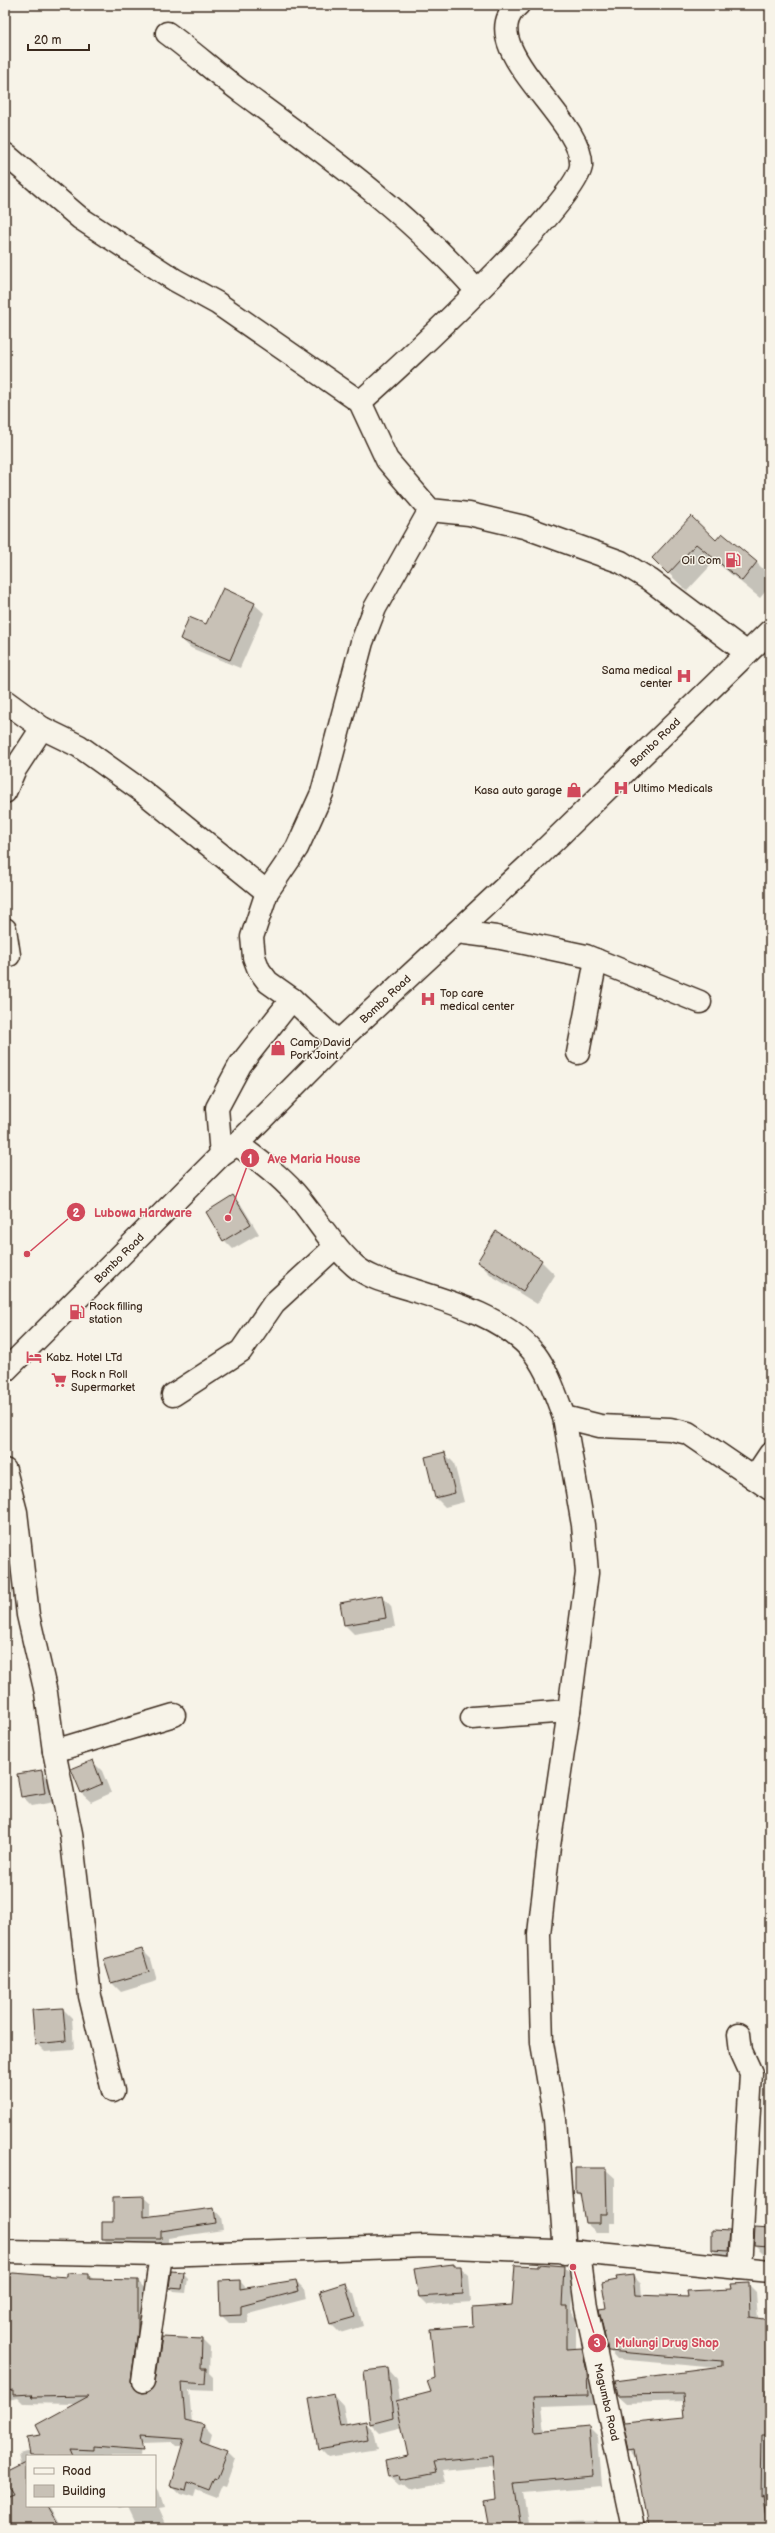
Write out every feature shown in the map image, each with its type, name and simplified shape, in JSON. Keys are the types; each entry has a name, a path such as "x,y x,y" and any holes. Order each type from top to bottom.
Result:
{"street":[{"path":"360,402 460,309 524,243 574,184 581,168 580,156 561,121 508,45 506,25 509,13 518,5"},
{"path":"167,33 242,92 335,160 399,212 441,252 476,291"},
{"path":"5,154 80,218 175,280 217,303 360,402 387,460 430,510 469,514 524,527 621,562 650,580 747,654"},
{"path":"338,1042 292,999 268,982 259,970 254,957 252,937 267,892 298,848 322,793 358,656 375,608 430,510"},
{"name":"Bombo Road","path":"5,1371 338,1042 457,932 770,631"},
{"path":"5,701 42,728 79,746 142,791 267,892"},
{"path":"5,792 14,771 42,728"},
{"path":"5,929 9,955"},
{"path":"457,932 496,937 586,956 700,1002"},
{"path":"578,1053 596,960"},
{"path":"229,1150 217,1108 240,1065 292,999"},
{"name":"Magumba Road","path":"229,1150 262,1162 294,1192 336,1246 356,1266 376,1278 462,1307 512,1331 535,1354 550,1380 564,1417 583,1525 586,1573 569,1711 549,1846 539,1934 542,2043 555,2120 572,2253 586,2307 632,2528"},
{"path":"174,1395 241,1351 274,1303 336,1246"},
{"path":"564,1417 600,1426 670,1429 688,1433 762,1484 770,1454"},
{"path":"5,1470 16,1512 28,1615 46,1693 54,1751 72,1833 90,1996 113,2091"},
{"path":"472,1718 569,1711"},
{"path":"54,1751 174,1715"},
{"path":"739,2034 741,2051 751,2073 740,2268"},
{"path":"5,2252 160,2255 426,2246 572,2253 770,2271"},
{"path":"143,2381 160,2255"}],"building":[{"path":"691,516 716,540 722,533 757,562 742,581 696,544 668,574 652,558"},
{"path":"223,588 255,603 230,660 180,639 189,617 206,624"},
{"path":"233,1195 251,1224 223,1241 206,1212"},
{"path":"496,1231 542,1260 523,1291 477,1262"},
{"path":"445,1452 455,1493 435,1498 425,1457"},
{"path":"382,1595 386,1618 344,1625 340,1603"},
{"path":"93,1760 102,1784 81,1793 71,1769"},
{"path":"42,1770 45,1793 21,1797 17,1774"},
{"path":"142,1949 149,1972 111,1983 104,1960"},
{"path":"63,2008 66,2041 35,2044 32,2010"},
{"path":"575,2168 606,2168 607,2214 600,2214 600,2223 585,2223 580,2192 575,2192"},
{"path":"144,2196 144,2217 214,2208 216,2223 161,2231 161,2239 102,2239 102,2222 113,2222 113,2197"},
{"path":"755,2227 770,2228 770,2246 754,2245"},
{"path":"712,2230 730,2231 728,2251 712,2250"},
{"path":"453,2264 453,2266 461,2266 463,2294 419,2297 414,2269"},
{"path":"539,2264 564,2266 562,2306 567,2306 567,2349 582,2348 587,2372 588,2396 533,2397 536,2431 589,2426 593,2476 514,2483 521,2528 489,2528 484,2501 496,2499 492,2456 433,2462 436,2473 400,2480 399,2475 388,2477 385,2461 408,2456 396,2401 431,2392 427,2381 435,2378 430,2329 473,2326 472,2308 512,2305 515,2265 539,2266"},
{"path":"171,2271 184,2272 182,2289 169,2288"},
{"path":"13,2273 67,2277 67,2273 89,2274 89,2279 138,2280 138,2331 131,2380 132,2386 141,2393 148,2392 155,2383 162,2337 202,2339 201,2368 206,2368 205,2384 182,2382 185,2420 204,2425 200,2441 228,2451 217,2479 214,2478 209,2490 188,2482 186,2490 170,2486 184,2439 140,2436 143,2450 94,2446 94,2450 70,2449 73,2455 30,2455 27,2437 41,2435 36,2425 89,2396 33,2397 32,2394 14,2395 14,2390 5,2391 5,2275"},
{"path":"633,2275 635,2295 688,2297 687,2291 732,2289 731,2284 749,2283 750,2317 770,2320 768,2435 762,2435 761,2495 763,2494 767,2528 649,2528 635,2449 629,2450 623,2423 685,2417 683,2394 618,2395 615,2381 722,2367 722,2361 608,2351 599,2309 606,2308 602,2283 617,2280 616,2277"},
{"path":"240,2280 240,2289 296,2280 299,2291 241,2306 241,2315 220,2316 219,2281"},
{"path":"345,2283 355,2317 330,2324 320,2291"},
{"path":"388,2368 393,2418 370,2424 364,2371"},
{"path":"334,2394 340,2426 366,2421 369,2440 318,2449 309,2399"},
{"path":"26,2462 26,2507 49,2507 61,2528 5,2528 5,2497 13,2494 5,2480 5,2473"}],"place":[{"name":"Oil Com","path":"733,560"},
{"name":"Sama medical center","path":"684,676"},
{"name":"Ultimo Medicals","path":"621,788"},
{"name":"Kasa auto garage","path":"574,790"},
{"name":"Top care medical center","path":"428,999"},
{"name":"Camp David Pork Joint","path":"278,1048"},
{"name":"Ave Maria House","path":"228,1218"},
{"name":"Lubowa Hardware","path":"27,1254"},
{"name":"Rock filling station","path":"77,1312"},
{"name":"Kabz. Hotel LTd","path":"34,1357"},
{"name":"Rock n Roll Supermarket","path":"59,1380"},
{"name":"Mulungi Drug Shop","path":"573,2267"}]}
